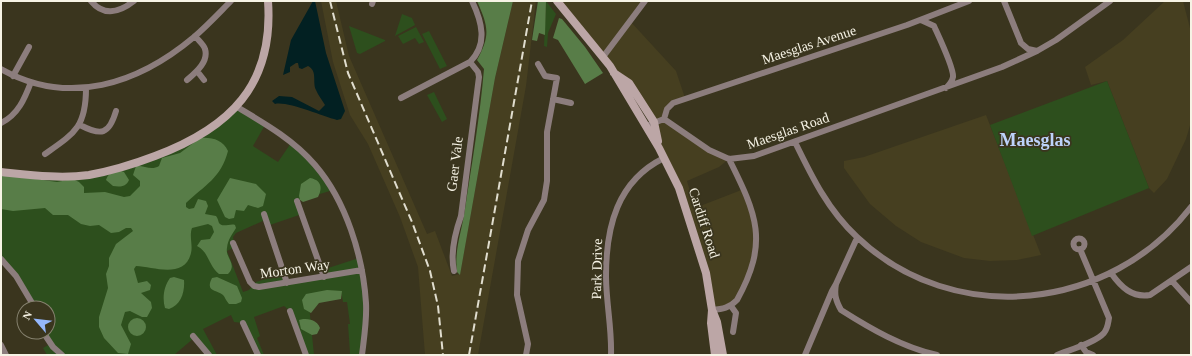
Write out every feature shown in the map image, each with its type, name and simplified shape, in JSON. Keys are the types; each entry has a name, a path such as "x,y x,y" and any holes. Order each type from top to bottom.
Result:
{"main road":[{"path":"1,172 57,177 88,175 134,164 194,138 218,124 237,107 254,81 265,52 269,14 268,1"},
{"name":"Cardiff Road","path":"557,1 603,56 659,148 679,188 688,212 706,273 712,310 717,322 723,355"},
{"name":"Cardiff Road","path":"614,73 629,83 654,122 659,148"},
{"name":"Cardiff Road","path":"712,310 711,323 715,355"}],"street":[{"path":"91,1 100,10 108,12 121,10 134,1"},
{"path":"1,69 13,76 45,86 86,88 122,81 157,64 195,36 231,1"},
{"path":"401,98 470,62 478,51 482,36 480,19 472,1"},
{"path":"603,56 645,1"},
{"name":"Maesglas Avenue","path":"664,119 668,109 673,103 921,20 969,1"},
{"path":"1004,1 1021,43 1028,49 1037,51"},
{"name":"Maesglas Road","path":"729,159 754,156 1002,67 1037,51 1110,1"},
{"path":"921,20 934,26 949,62 953,75 950,84 944,89"},
{"path":"187,80 197,72 206,52 204,46 195,36"},
{"path":"13,76 29,47"},
{"name":"Gaer Vale","path":"454,271 452,261 457,224 461,216 479,77 478,72 470,62"},
{"path":"526,355 528,344 517,295 518,266 528,230 544,200 547,180 547,132 557,78 545,76 538,64"},
{"path":"197,72 204,80"},
{"path":"1,123 15,112 24,98 31,82"},
{"path":"45,154 69,137 80,125 86,106 86,88"},
{"path":"553,99 571,103"},
{"path":"237,107 297,147 315,164 331,186 344,215 362,270 366,304 362,355"},
{"path":"80,125 93,132 104,131 113,121 116,111"},
{"path":"646,126 664,119 709,150 729,159 745,191 753,214 757,235 756,251 741,292 731,306 723,310 712,310"},
{"path":"795,142 819,190 831,209 857,238 887,261 903,270 936,285 978,296 1031,297 1070,288 1111,273 1145,253 1163,239 1191,207"},
{"name":"Park Drive","path":"611,355 606,271 610,233 616,208 624,192 632,182 652,164 664,158"},
{"path":"297,201 324,277"},
{"path":"264,214 287,283"},
{"path":"805,355 829,296 857,238"},
{"name":"Morton Way","path":"233,243 250,282 254,286 259,287 287,283 362,270"},
{"path":"1057,355 1104,333 1108,326 1109,318 1080,249"},
{"path":"1,259 16,276 30,300"},
{"path":"1111,273 1125,290 1138,295 1150,295 1172,282 1191,267"},
{"path":"1172,282 1191,302"},
{"path":"836,284 834,292 841,310 889,338 937,355"},
{"path":"731,306 736,313 733,332"},
{"path":"290,311 306,355"},
{"path":"243,323 258,355"},
{"path":"193,336 209,355"},
{"path":"48,340 62,355"},
{"path":"1,345 6,355"},
{"path":"1080,345 1086,352 1093,355"}],"shaded area":[{"path":"321,1 336,1 349,56 427,234 435,231 452,276 460,274 495,78 513,1 536,1 526,86 478,355 425,355 418,267 400,217 368,144 350,115 333,62"},
{"path":"557,1 645,1 630,21 676,71 685,98 673,103 664,119 689,137 729,159 719,167 687,181 695,208 744,189 753,214 756,251 737,300 712,310 706,273 664,158 654,122"},
{"path":"1165,1 1183,1 1191,32 1191,122 1186,139 1167,179 1154,193 1149,188 1107,81 1091,85 1085,67 1123,40"},
{"path":"986,115 1041,255 1017,260 990,261 964,258 921,242 896,226 870,204 844,168 844,161 864,157"}],"green space":[{"path":"477,1 513,1 495,78 460,275 457,272 456,264 457,248 464,217 484,69 477,60 486,37 486,24"},
{"path":"538,1 546,1 545,35 539,33 537,41 532,40"},
{"path":"546,1 556,14 548,33 547,47 544,46"},
{"path":"402,14 412,18 415,25 395,36"},
{"path":"559,18 562,19 585,47 603,73 585,84 558,40 553,38"},
{"path":"349,26 385,41 360,54 357,53"},
{"path":"416,27 424,42 419,44 415,38 403,44 398,36"},
{"path":"429,31 447,66 440,69 422,34"},
{"path":"1107,81 1149,188 1032,236 990,125"},
{"path":"434,92 447,119 442,122 427,95"},
{"path":"237,107 265,125 253,146 278,162 291,143 297,147 333,190 297,201 302,214 267,226 265,220 236,233 233,237 235,247 227,251 243,292 249,290 256,282 284,273 287,283 324,277 322,270 359,258 366,304 362,355 349,355 348,324 350,324 347,302 343,302 341,291 308,295 314,355 306,355 290,311 284,306 254,317 260,336 257,338 264,355 258,355 243,323 234,322 231,315 203,329 217,355 209,355 194,338 174,355 47,355 43,348 50,344 48,340 56,340 56,300 29,300 1,259 1,172 88,175 182,145"},
{"path":"200,138 217,140 226,147 228,151 217,175 186,203 186,207 189,209 194,208 198,199 206,201 208,206 205,214 216,216 219,223 222,225 235,225 236,228 229,240 227,248 232,264 231,270 228,274 219,274 204,252 197,246 201,240 210,239 214,232 212,226 208,224 192,228 191,253 188,261 182,266 176,269 168,270 136,266 134,269 138,283 147,281 151,285 150,290 141,293 151,302 152,308 147,317 142,317 130,311 125,312 121,325 131,344 128,354 118,353 104,338 99,327 99,317 108,288 106,274 109,266 109,258 116,244 133,231 131,228 126,228 119,232 111,233 99,225 90,226 81,224 68,215 53,215 45,208 13,211 1,209 1,174 57,182 73,179 84,187 84,193 105,192 124,197 130,196 140,186 140,181 133,175 136,166 153,168 159,166 162,158 180,153"},
{"path":"118,170 124,172 129,180 122,186 113,186 106,180 110,174"},
{"path":"230,178 256,184 266,194 263,206 258,208 248,205 244,211 236,210 234,218 229,219 225,217 217,200"},
{"path":"310,178 319,182 321,187 320,193 318,197 303,202 300,200 299,196 301,184"},
{"path":"174,277 184,280 184,289 177,304 169,309 165,308 164,292 170,278"},
{"path":"217,277 237,286 242,298 241,302 229,304 223,295 212,290 210,283 212,278"},
{"path":"327,290 342,291 341,299 319,303 311,313 304,309 302,300 306,294"},
{"path":"133,318 141,318 146,323 144,334 141,336 133,336 128,331 128,323"},
{"path":"299,320 311,320 317,323 320,328 317,334 312,335 301,329"}],"water":[{"path":"313,1 315,1 326,53 345,111 341,119 337,120 296,107 275,104 272,101 279,96 292,97 319,111 325,105 316,90 314,84 314,74 311,68 308,66 302,69 299,68 298,63 296,63 290,67 290,72 283,75 291,40"}],"railway":[{"path":"330,1 348,73 412,222 430,271 438,306 443,355"},
{"path":"469,355 532,1"}],"district":[{"name":"Maesglas","path":"1035,140"}]}
